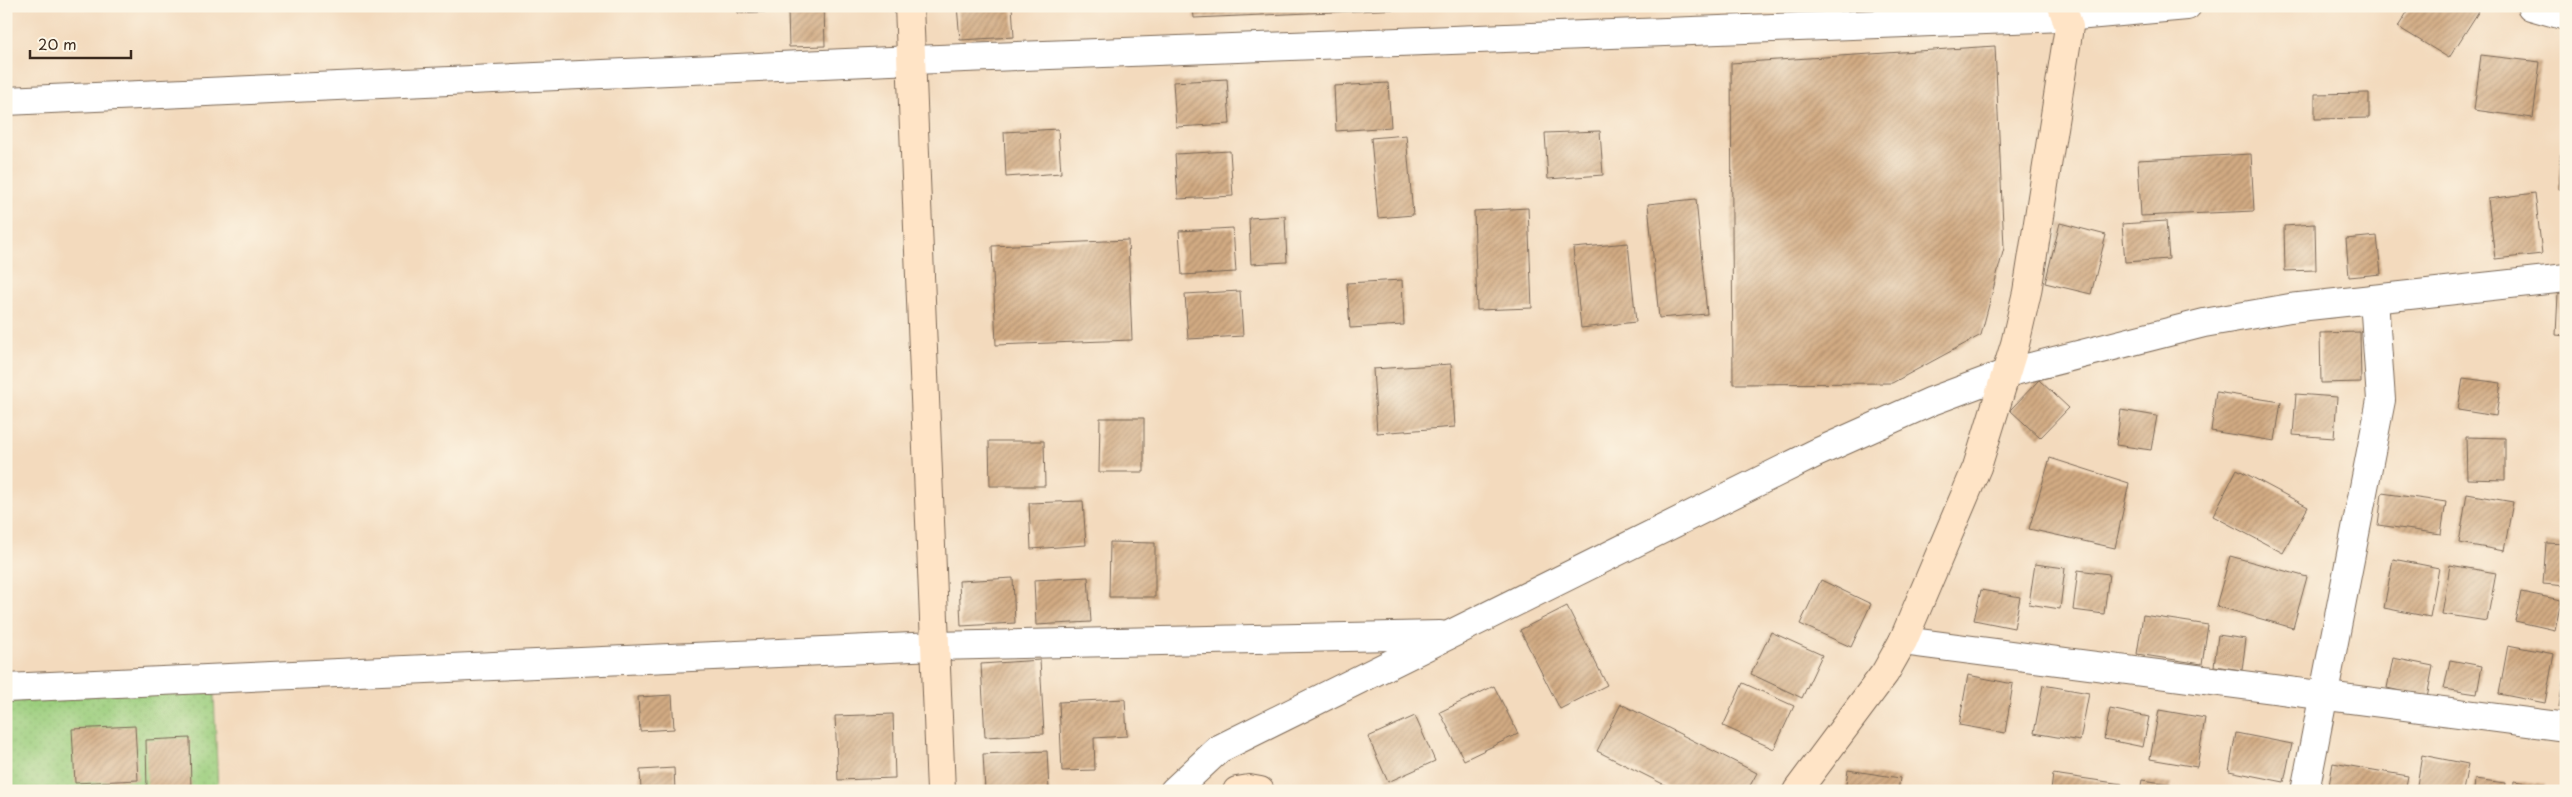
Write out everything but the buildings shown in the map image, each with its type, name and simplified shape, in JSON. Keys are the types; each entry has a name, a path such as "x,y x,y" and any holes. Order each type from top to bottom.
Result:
{"street":[{"path":"909,6 913,60 941,791"},
{"path":"6,101 2187,6"},
{"path":"2531,6 2566,16"},
{"path":"1797,791 1885,673 1903,641 1977,467 2007,373 2027,292 2069,27 2064,12"},
{"path":"1174,791 1219,749 1446,635 1816,453 1932,401 2007,373 2204,323 2290,308 2566,278"},
{"path":"2305,791 2381,400 2374,299"},
{"path":"6,688 935,646 1446,635"},
{"path":"1903,641 2566,727"},
{"path":"1237,791 1249,789 1260,791"}],"green space":[{"path":"6,691 214,693 218,791 6,791"}]}
